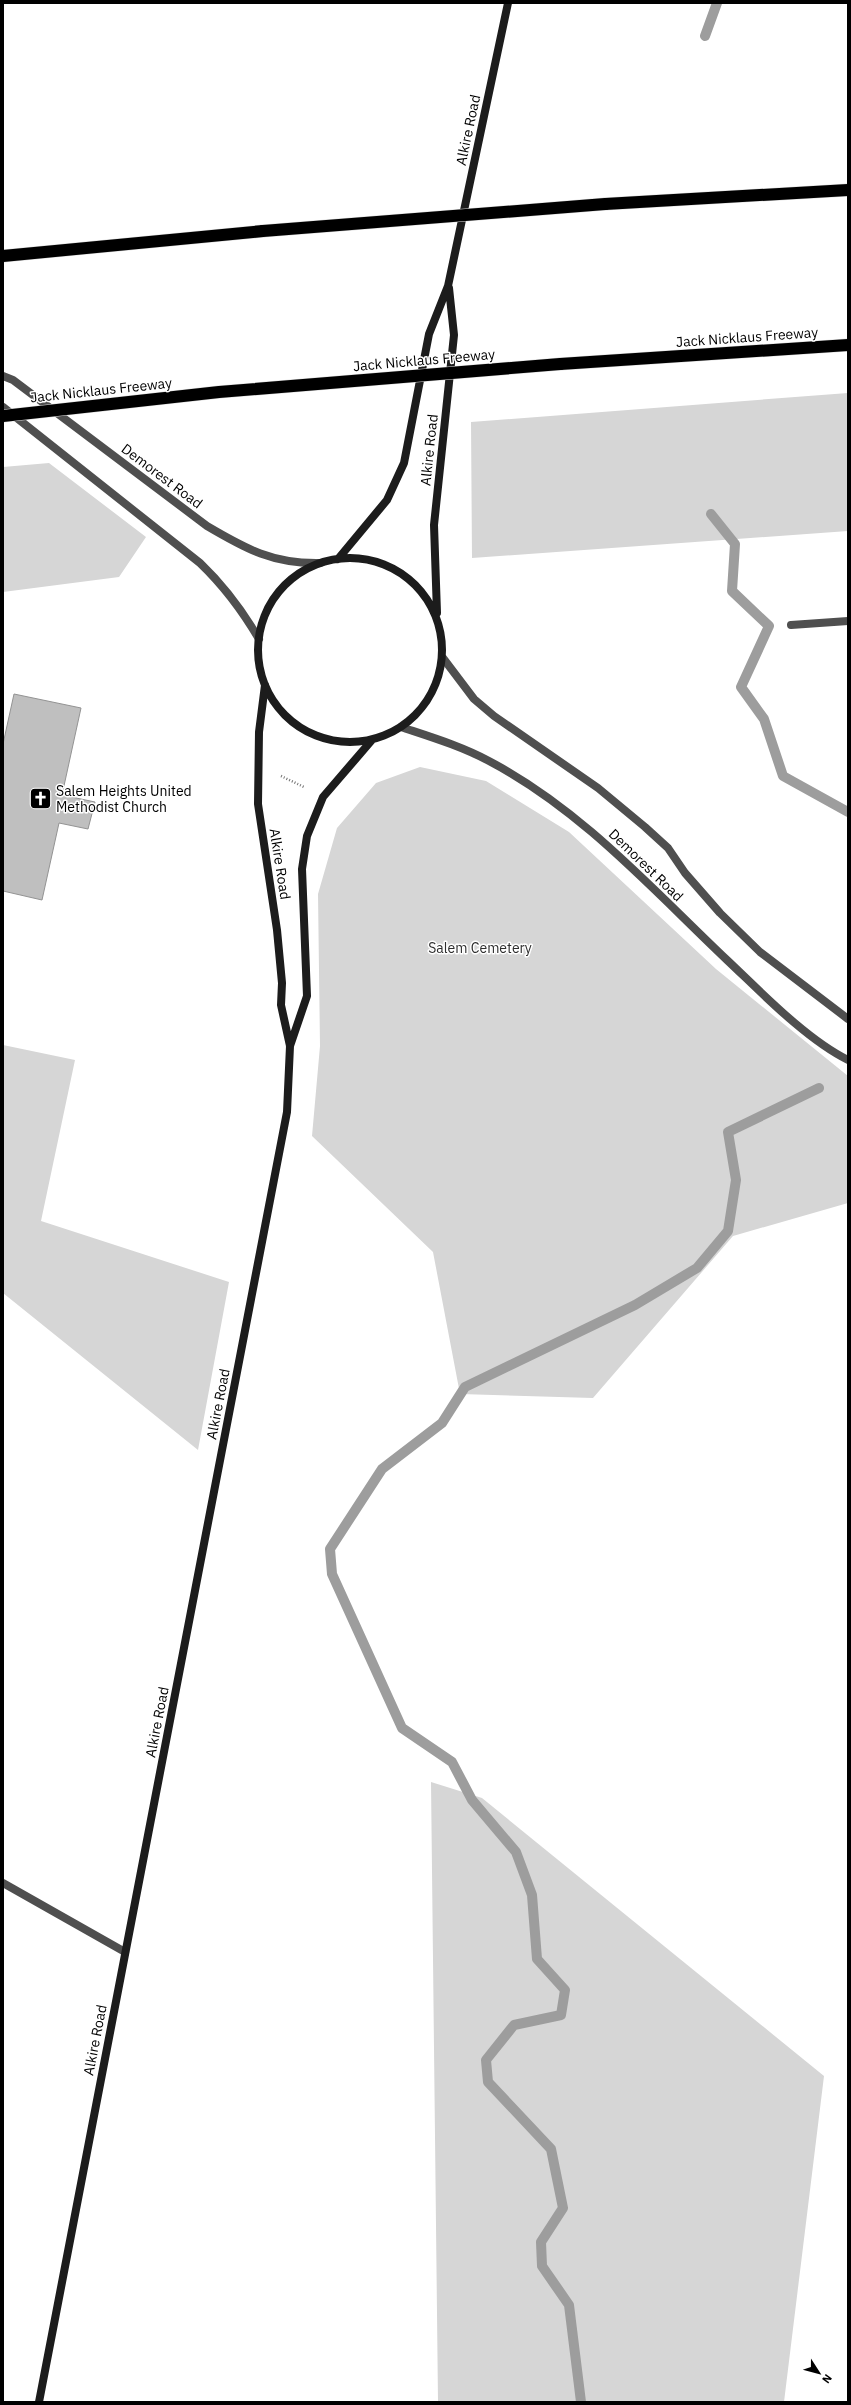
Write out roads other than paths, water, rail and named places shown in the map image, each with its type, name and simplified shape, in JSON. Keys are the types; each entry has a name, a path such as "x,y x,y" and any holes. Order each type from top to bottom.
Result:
{"highway":[{"path":"3,256 46,250 263,231 605,204 848,190"},
{"name":"Jack Nicklaus Freeway","path":"3,416 219,392 560,364 848,345"}],"main road":[{"name":"Alkire Road","path":"338,559 387,500 398,479 404,463 429,334 448,286 508,3"},
{"name":"Alkire Road","path":"437,617 434,525 454,334 448,286"},
{"path":"356,558 375,561 400,572 421,590 437,617 442,640 443,658 440,675 429,699 412,720 401,727 373,740 346,743 312,735 283,714 264,685 258,658 262,621 276,596 295,576 320,563 338,559 356,558"},
{"name":"Alkire Road","path":"39,2402 284,1134 289,1090 290,1046 281,1005 282,983 277,930 258,804 259,732 264,685"},
{"name":"Alkire Road","path":"290,1046 307,996 302,869 307,836 323,797 373,740"}],"street":[{"name":"Demorest Road","path":"3,376 12,380 207,526 257,554 296,564 320,563"},
{"path":"3,407 200,563 224,587 244,613 259,639"},
{"path":"791,625 848,621"},
{"name":"Demorest Road","path":"443,658 474,699 500,720 598,788 640,822 668,848 685,873 720,913 760,952 848,1019"},
{"name":"Demorest Road","path":"401,727 449,743 488,760 530,785 575,818 620,855 699,934 781,1010 830,1051 848,1060"},
{"path":"3,1884 125,1952"}],"waterway":[{"path":"705,36 717,3"},
{"path":"711,514 735,544 732,591 769,626 741,687 764,719 783,776 848,812"},
{"path":"581,2402 569,2305 542,2266 541,2242 563,2208 551,2149 488,2082 486,2060 514,2025 561,2015 565,1990 537,1959 532,1895 516,1852 472,1800 452,1762 402,1728 332,1574 330,1549 382,1469 442,1423 465,1387 635,1305 697,1268 728,1231 736,1180 728,1132 819,1088"}],"place":[{"name":"Salem Heights United Methodist Church","path":"41,799"}],"park label":[{"name":"Salem Cemetery","path":"480,948"}]}
